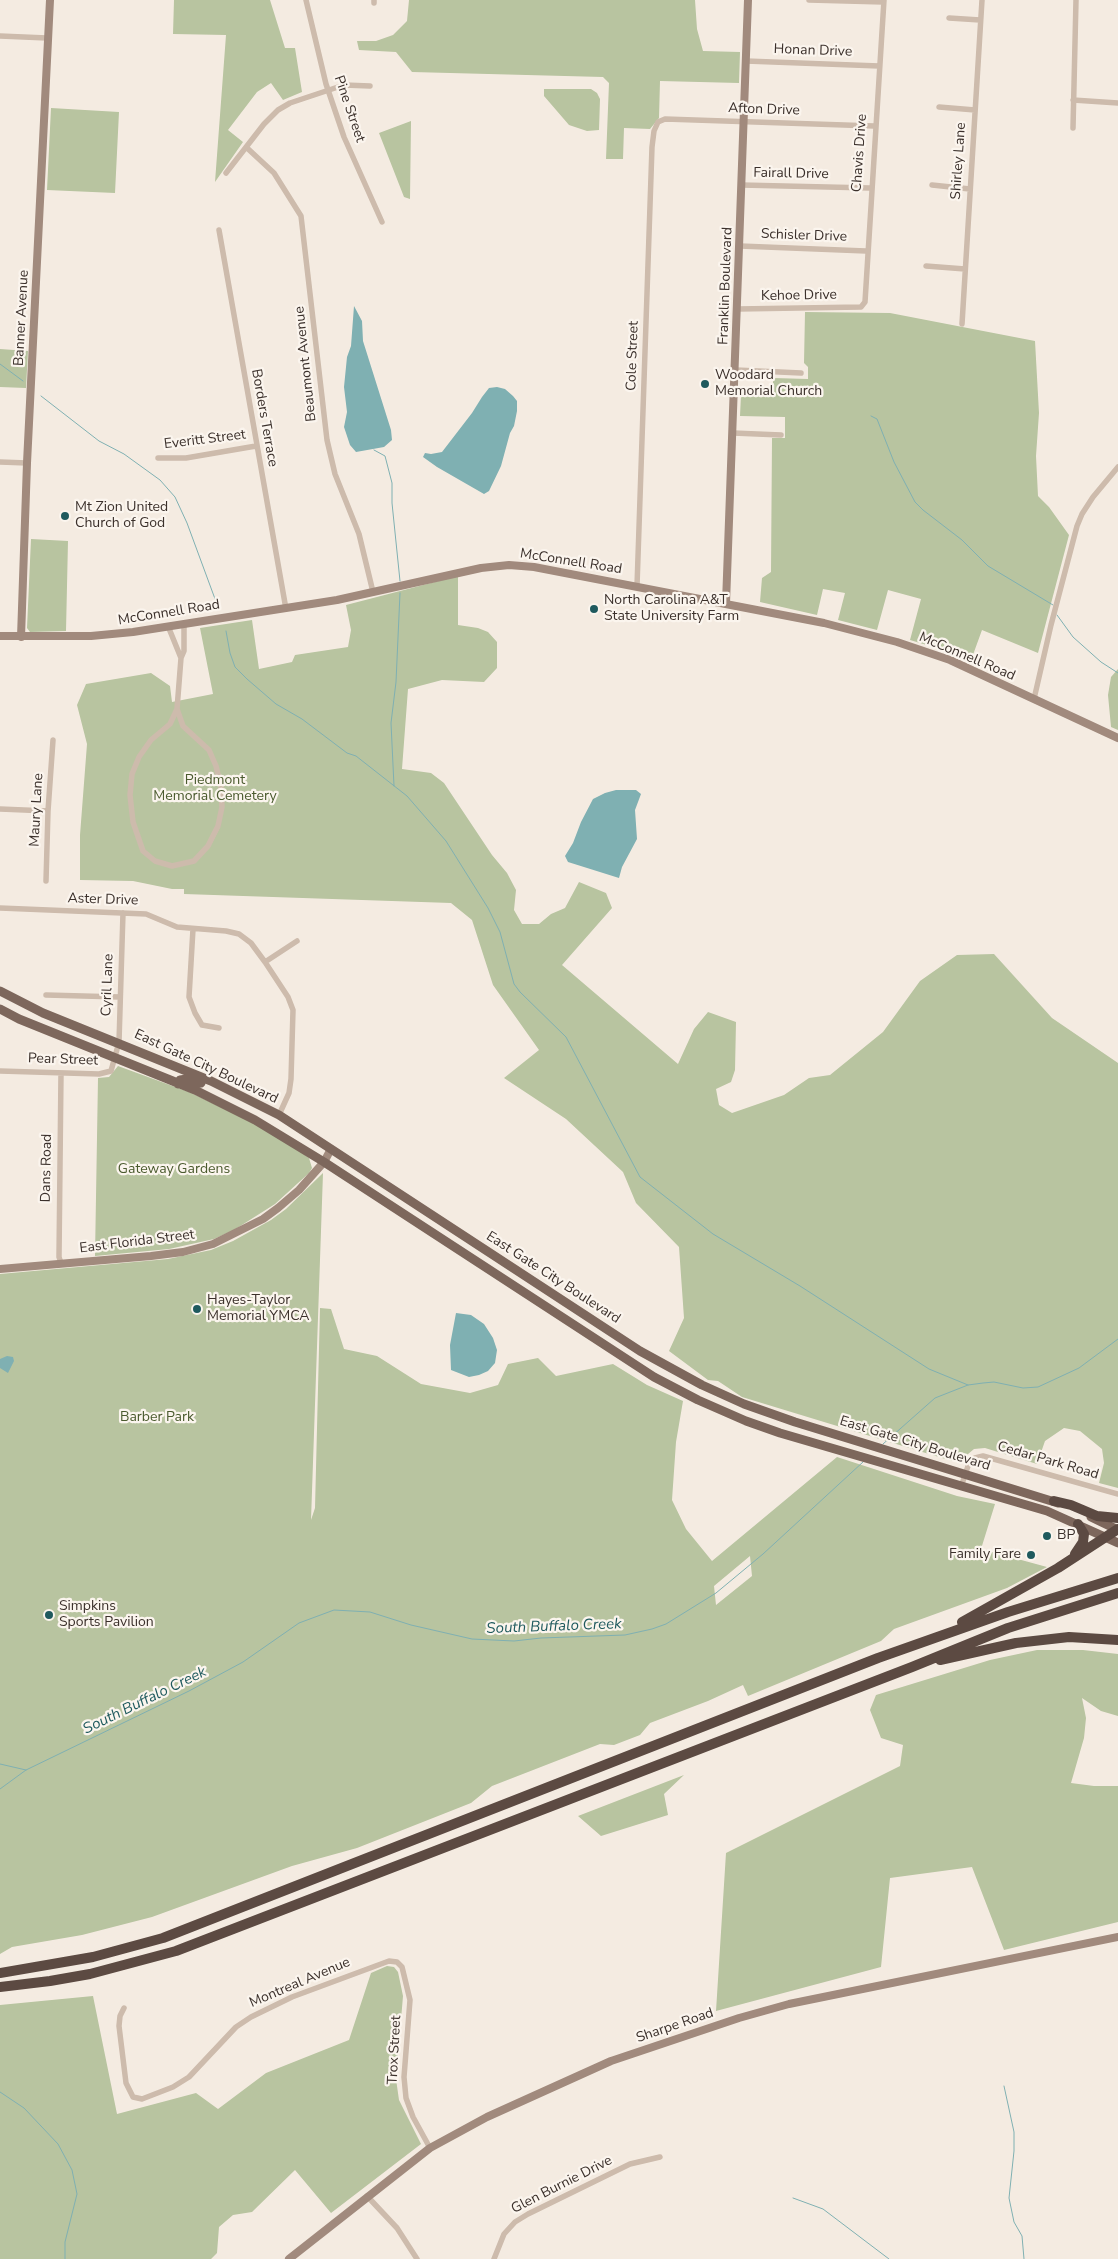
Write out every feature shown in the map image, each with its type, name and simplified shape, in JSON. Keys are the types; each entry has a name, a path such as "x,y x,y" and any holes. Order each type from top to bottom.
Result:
{"highway":[{"path":"1054,1501 1071,1505 1097,1516 1118,1518"},
{"path":"1066,1562 1079,1550 1083,1542 1084,1534 1078,1524"},
{"path":"916,1644 997,1604 1118,1530"},
{"path":"0,1973 93,1957 170,1936 414,1838 916,1644 1008,1612 1118,1578"},
{"path":"0,1987 90,1974 176,1951 912,1667 1008,1628 1118,1593"},
{"path":"912,1667 1016,1643 1069,1637 1118,1640"}],"main road":[{"name":"East Gate City Boulevard","path":"0,991 43,1013 119,1042 211,1081 275,1113 640,1351 683,1376 730,1398 787,1419 1054,1501 1118,1530"},
{"name":"East Gate City Boulevard","path":"0,1009 178,1084 255,1120 324,1162 654,1377 723,1412 780,1433 1047,1511 1118,1544"},
{"path":"178,1084 180,1080 191,1079 258,1108 275,1113"},
{"path":"723,1412 730,1398"}],"street":[{"name":"Banner Avenue","path":"21,637 27,463 50,0"},
{"name":"Pine Street","path":"306,0 328,90 344,137 382,222"},
{"name":"Franklin Boulevard","path":"726,603 734,433 748,0"},
{"path":"810,0 884,1"},
{"name":"Shirley Lane","path":"962,324 982,0"},
{"path":"1073,128 1076,0"},
{"name":"Chavis Drive","path":"860,307 864,302 874,126 884,1"},
{"path":"949,18 980,20"},
{"path":"0,36 47,38"},
{"name":"Honan Drive","path":"746,61 879,66"},
{"path":"226,173 278,110 328,90 344,86 370,86"},
{"path":"1074,100 1118,103"},
{"path":"939,106 975,110"},
{"name":"Afton Drive","path":"656,126 658,122 665,119 874,126"},
{"name":"Cole Street","path":"637,586 652,147 656,126"},
{"name":"Beaumont Avenue","path":"246,147 274,173 301,216 326,440 335,474 359,534 373,592"},
{"name":"Fairall Drive","path":"741,185 870,188"},
{"path":"932,185 970,189"},
{"name":"Borders Terrace","path":"219,230 286,609"},
{"name":"Schisler Drive","path":"740,246 866,251"},
{"path":"926,266 965,269"},
{"name":"Kehoe Drive","path":"738,309 860,307"},
{"path":"736,370 801,373"},
{"path":"734,433 781,435"},
{"name":"Everitt Street","path":"158,458 186,458 256,446"},
{"path":"0,462 27,463"},
{"path":"1034,700 1077,526 1093,497 1118,467"},
{"name":"McConnell Road","path":"0,636 100,635 286,609 462,572 509,566 549,568 824,623 897,642 950,660 1118,738"},
{"path":"177,709 183,726 209,750 216,766 221,787 222,807 218,826 208,846 194,861 172,866 155,861 144,851 133,822 130,795 132,774 139,757 152,740 170,724 177,709 181,658 184,651 184,624"},
{"path":"168,626 181,658"},
{"name":"Maury Lane","path":"46,881 53,740"},
{"path":"0,809 48,811"},
{"name":"Aster Drive","path":"0,908 146,914 177,927 226,931 239,934 251,943 265,962 288,997 293,1010 289,1093 275,1113"},
{"name":"Cyril Lane","path":"115,1058 119,1042 124,913"},
{"path":"193,929 189,997 195,1014 202,1025 219,1028"},
{"path":"265,962 297,941"},
{"path":"46,995 120,997"},
{"name":"Pear Street","path":"0,1071 105,1074 111,1071 115,1058"},
{"name":"Dans Road","path":"61,1073 59,1257 61,1263"},
{"name":"East Florida Street","path":"0,1269 151,1256 183,1252 213,1244 237,1234 270,1214 299,1190 324,1162 331,1149"},
{"name":"Cedar Park Road","path":"964,1474 975,1458 983,1456 1118,1494"},
{"path":"961,1487 964,1474"},
{"name":"Sharpe Road","path":"289,2259 430,2148 480,2121 582,2073 739,2018 819,1997 1118,1936"},
{"name":"Trox Street","path":"388,1961 395,1961 401,1964 408,1988 410,2011 404,2085 410,2110 430,2148"},
{"name":"Montreal Avenue","path":"124,2008 120,2016 119,2026 126,2083 133,2097 142,2099 173,2087 188,2077 229,2034 251,2017 292,1997 388,1961"},
{"name":"Glen Burnie Drive","path":"494,2259 500,2239 515,2222 630,2164 660,2157"},
{"path":"367,2196 397,2228 417,2259"}],"green space":[{"path":"174,0 270,0 285,48 295,48 302,92 283,100 271,83 257,92 228,130 243,142 215,182 226,35 173,34"},
{"path":"409,0 695,0 697,29 703,51 740,52 739,83 660,81 659,118 650,129 624,128 623,159 606,159 609,83 603,77 412,72 396,52 359,50 357,41 376,41 393,35 407,21"},
{"path":"544,89 591,89 597,93 600,99 599,130 587,131 569,125 544,96"},
{"path":"51,108 119,112 115,193 47,190"},
{"path":"411,121 410,199 404,197 379,133"},
{"path":"805,312 890,313 1035,341 1039,413 1036,456 1038,496 1049,507 1069,535 1038,653 982,630 970,663 940,649 910,640 921,599 888,590 877,630 838,620 845,593 823,589 817,615 760,602 762,578 771,572 772,438 785,438 785,417 740,416 741,395 773,396 773,378 808,379 808,367 804,363"},
{"path":"0,349 28,351 26,388 0,387"},
{"path":"31,539 68,541 66,631 30,632 27,628"},
{"name":"Piedmont Memorial Cemetery","path":"458,576 458,625 478,628 488,632 497,642 497,668 484,682 442,680 408,689 402,769 431,773 444,783 492,855 507,873 516,890 514,910 522,924 539,924 551,914 565,908 579,882 606,893 612,908 562,965 678,1064 694,1029 708,1012 736,1022 735,1070 731,1082 716,1089 719,1105 732,1113 784,1095 809,1078 830,1075 883,1032 920,981 957,955 994,954 1052,1018 1118,1063 1118,1488 1099,1483 1104,1463 1102,1449 1080,1431 1064,1428 1045,1441 1037,1464 985,1448 974,1449 961,1460 952,1461 742,1397 718,1381 708,1380 669,1351 684,1318 679,1247 636,1203 623,1172 566,1119 504,1078 539,1050 493,985 472,920 451,903 184,894 184,889 172,889 133,881 80,880 80,835 87,744 77,705 86,684 151,673 170,686 172,702 213,694 200,628 252,620 259,669 292,662 295,655 348,647 351,630 346,605"},
{"path":"1118,669 1118,730 1111,727 1108,695 1111,677"},
{"name":"Gateway Gardens","path":"118,1066 189,1092 258,1125 281,1138 309,1158 312,1168 275,1204 234,1230 214,1239 169,1249 95,1256 98,1078 109,1077"},
{"name":"Barber Park","path":"323,1173 311,1520 315,1508 320,1308 331,1309 344,1349 377,1356 421,1384 470,1393 498,1385 508,1364 538,1358 556,1376 613,1364 647,1385 683,1401 676,1442 672,1500 686,1529 712,1561 837,1457 957,1496 995,1504 981,1549 1047,1567 1007,1588 894,1629 881,1641 748,1696 743,1685 708,1701 650,1723 640,1735 614,1745 600,1744 492,1786 471,1803 357,1848 292,1866 152,1917 82,1935 12,1947 0,1954 0,1274 168,1259 211,1250 233,1241 271,1220 286,1209","holes":["750,1556 752,1576 716,1605 714,1586"]},
{"path":"1037,1650 1083,1650 1118,1654 1118,1716 1101,1711 1082,1698 1086,1718 1084,1738 1071,1783 1094,1786 1118,1786 1118,1922 1004,1950 972,1867 890,1878 881,1967 716,2011 726,1853 900,1766 903,1745 881,1738 870,1710 876,1695 990,1660"},
{"path":"684,1775 664,1794 668,1815 601,1836 578,1816"},
{"path":"387,1966 394,1967 398,1972 403,1996 396,2079 399,2100 421,2144 331,2213 295,2170 252,2212 233,2215 219,2227 217,2253 211,2259 0,2259 0,2005 93,1996 117,2114 196,2093 218,2109 266,2073 349,2040 371,1973"}],"water":[{"path":"354,306 362,321 363,341 391,430 392,440 384,447 356,452 350,445 344,427 347,412 344,387 347,357 351,346"},
{"path":"489,388 505,389 513,396 517,401 517,411 501,466 489,491 484,494 423,457 425,453 442,452"},
{"path":"616,790 636,790 641,794 635,810 637,839 622,867 619,878 568,862 565,856 593,799"},
{"path":"456,1313 471,1315 484,1324 493,1338 497,1350 495,1363 488,1371 469,1377 451,1370 450,1345"},
{"path":"7,1356 13,1357 14,1361 8,1373 0,1368 0,1359"}],"waterway":[{"path":"0,364 23,381"},
{"path":"41,396 99,441 124,454 160,480 175,497 187,523 218,607"},
{"path":"871,416 877,419 894,462 915,502 962,540 988,566 1053,605"},
{"path":"374,450 385,456 392,483 392,503 400,581"},
{"path":"394,786 391,723 396,682 400,593"},
{"path":"1057,615 1073,637 1101,662 1118,673"},
{"path":"226,631 235,667 247,679 276,704 302,719 347,753 356,756 407,796 446,841 488,908 500,932 514,984 566,1037 640,1177 713,1234 800,1286 929,1369 968,1385"},
{"name":"South Buffalo Creek","path":"883,1444 935,1398 968,1385 983,1383 994,1382 1023,1388 1038,1387 1079,1368 1118,1339"},
{"name":"South Buffalo Creek","path":"0,1789 26,1770 189,1691 243,1662 299,1623 334,1610 370,1612 411,1625 472,1639 514,1641 541,1638 625,1635 666,1624 716,1593 763,1554 863,1462"},
{"path":"0,1764 26,1770"},
{"path":"1004,2086 1014,2132 1009,2198 1014,2222 1022,2236 1024,2259"},
{"path":"0,2092 24,2108 58,2144 72,2170 77,2194 65,2242 65,2259"},
{"path":"793,2198 823,2209 889,2259"}],"place":[{"name":"Woodard Memorial Church","path":"705,384"},
{"name":"Mt Zion United Church of God","path":"65,516"},
{"name":"North Carolina A&T State University Farm","path":"594,609"},
{"name":"Hayes-Taylor Memorial YMCA","path":"197,1309"},
{"name":"BP","path":"1047,1536"},
{"name":"Family Fare","path":"1031,1555"},
{"name":"Simpkins Sports Pavilion","path":"49,1615"}]}
